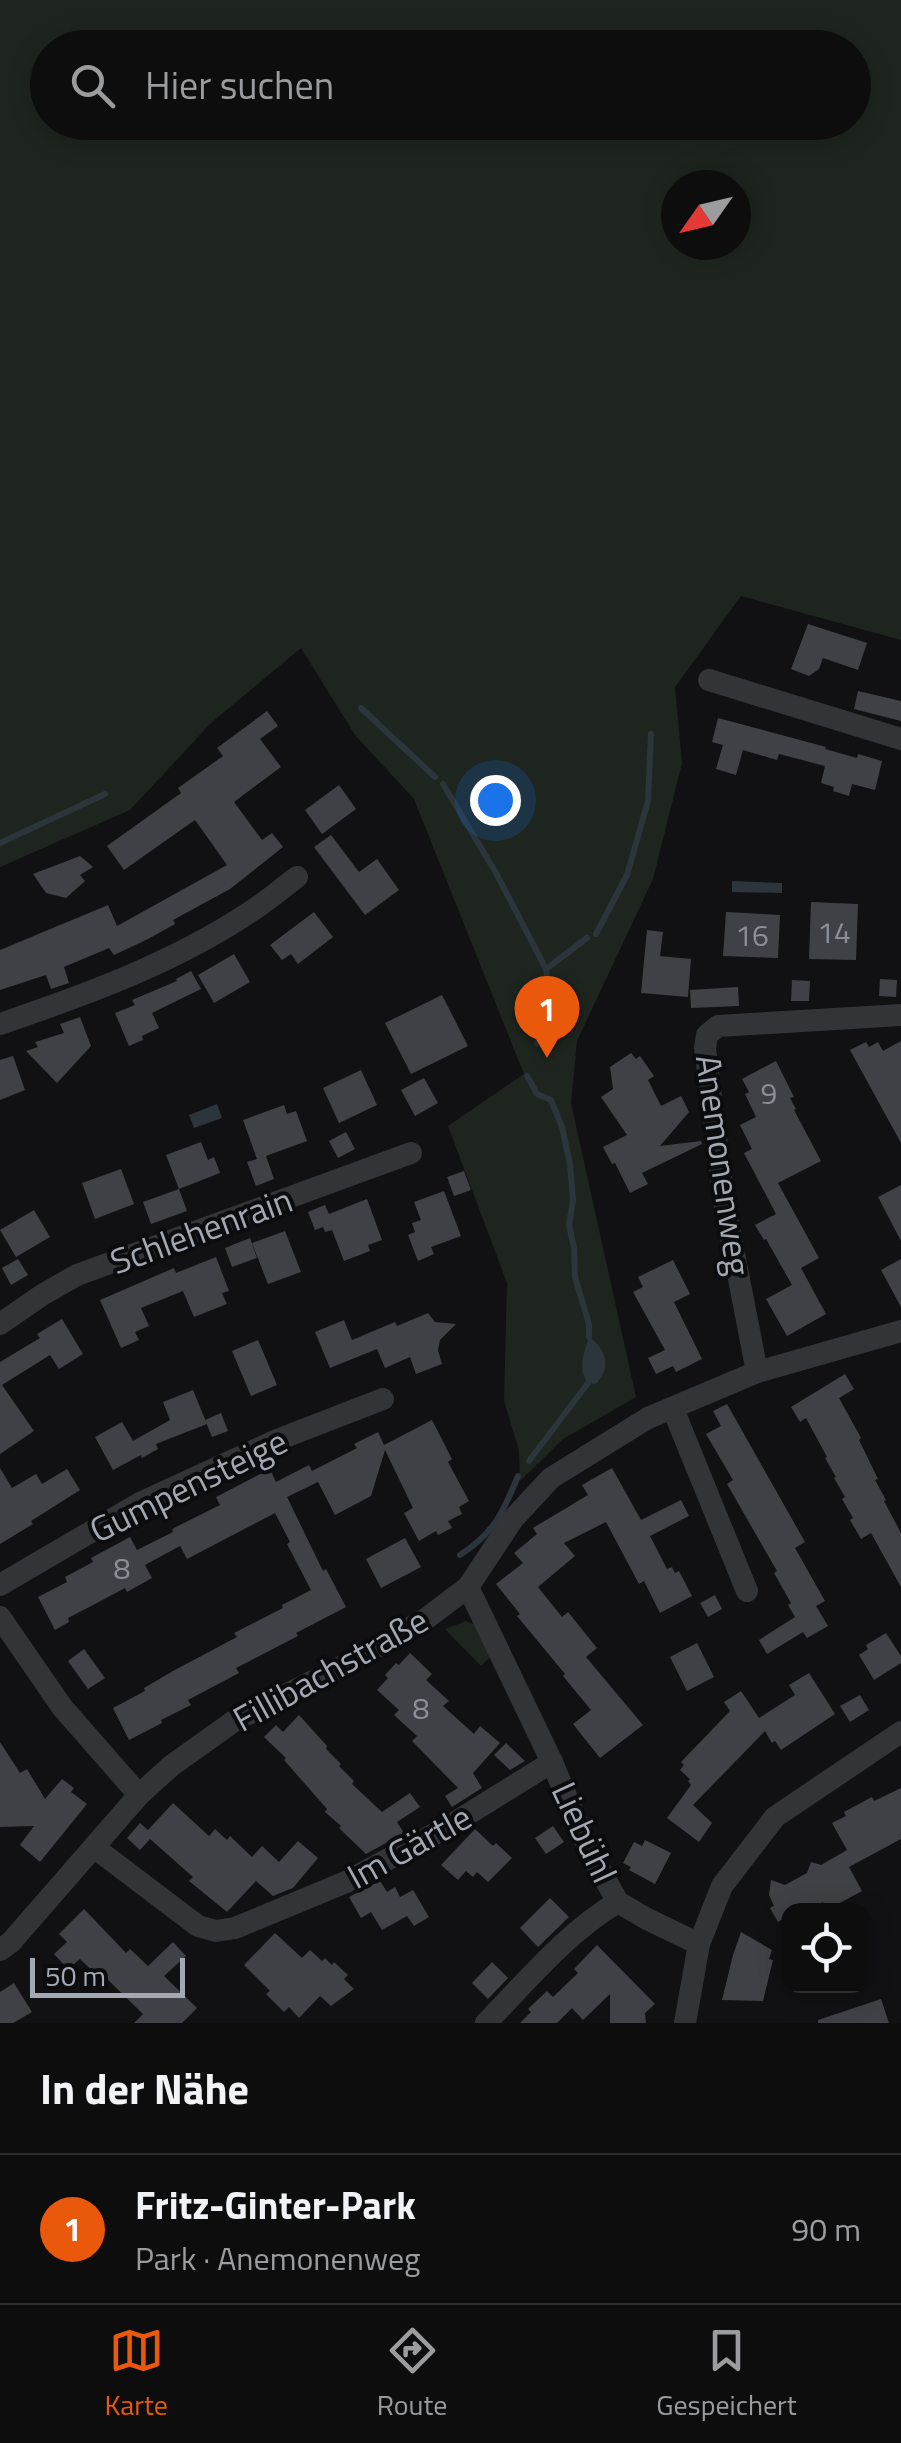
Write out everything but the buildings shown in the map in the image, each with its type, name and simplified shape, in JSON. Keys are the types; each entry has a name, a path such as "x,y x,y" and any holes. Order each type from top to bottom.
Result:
{"street":[{"path":"709,680 901,739"},
{"path":"0,1024 150,968 248,914 297,877"},
{"name":"Anemonenweg","path":"757,1372 724,1202 705,1048 707,1034 718,1026 901,1015"},
{"name":"Schlehenrain","path":"0,1324 76,1276 411,1153"},
{"name":"Fillibachstraße","path":"0,1950 171,1766 234,1721 386,1642 468,1587 513,1519 551,1478 648,1418 757,1372 901,1331"},
{"name":"Gumpensteige","path":"0,1585 140,1503 278,1440 383,1398"},
{"path":"673,1408 748,1592"},
{"path":"468,1587 552,1762"},
{"path":"0,1617 62,1707 140,1796"},
{"path":"684,2023 699,1944 722,1886 775,1817 901,1732"},
{"name":"Im Gärtle","path":"95,1848 198,1926 216,1931 235,1928 346,1882 449,1826 552,1762"},
{"name":"Liebühl","path":"552,1762 589,1851 618,1902 699,1944"},
{"name":"Liebühl","path":"486,2023 555,1952 596,1915 618,1902"}],"shaded area":[{"path":"0,0 901,0 901,640 741,596 675,687 682,763 653,879 577,1041 571,1103 636,1397 563,1439 520,1481 519,1450 504,1401 507,1283 448,1126 524,1074 414,799 355,735 301,648 211,723 130,810 0,867"},
{"path":"732,881 782,883 782,893 732,892"},
{"path":"217,1104 222,1118 194,1128 189,1115"},
{"path":"589,1337 600,1347 605,1359 604,1371 596,1384 588,1383 583,1371"},
{"path":"466,1621 475,1625 491,1656 481,1666 445,1629"}],"waterway":[{"path":"361,708 435,777"},
{"path":"596,934 627,875 648,801 651,734"},
{"path":"443,784 496,873 546,969 548,989 537,1044"},
{"path":"0,843 105,794"},
{"path":"546,969 587,938"},
{"path":"527,1076 537,1094 551,1100 562,1127 570,1164 573,1200 569,1225 575,1277 589,1337"},
{"path":"529,1461 588,1383"},
{"path":"460,1555 496,1521 518,1476"}],"place":[{"name":"Fritz-Ginter-Park","path":"547,1058"}]}
